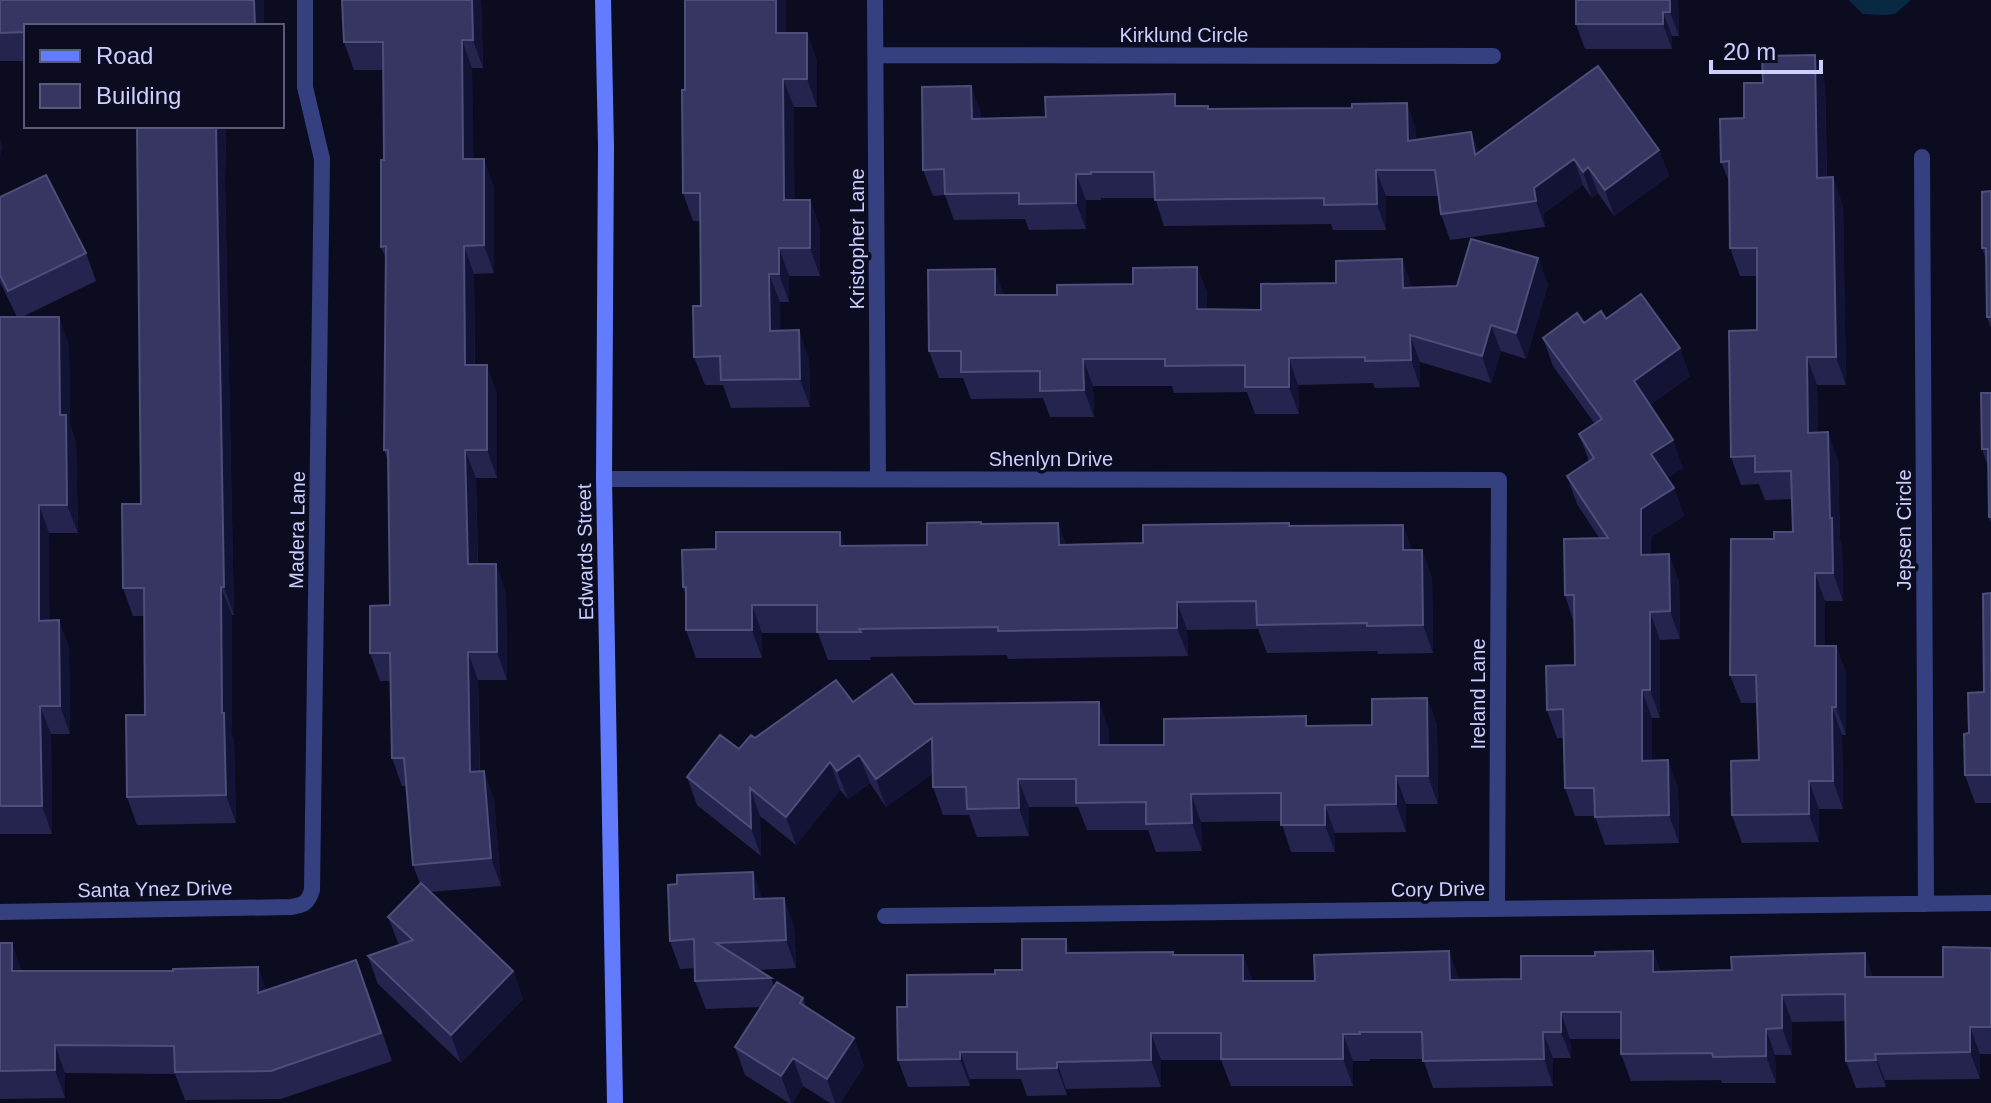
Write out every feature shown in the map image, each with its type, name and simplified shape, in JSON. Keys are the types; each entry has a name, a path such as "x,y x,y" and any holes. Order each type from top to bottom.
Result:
{"main road":[{"name":"Edwards Street","path":"603,0 606,146 604,479 615,1103"}],"street":[{"name":"Madera Lane","path":"305,0 305,87 322,159 312,890 309,900"},
{"name":"Kristopher Lane","path":"875,0 878,478"},
{"name":"Kirklund Circle","path":"876,55 1493,56"},
{"name":"Jepsen Circle","path":"1922,157 1926,904"},
{"name":"Shenlyn Drive","path":"604,479 1499,480"},
{"name":"Ireland Lane","path":"1497,909 1499,480"},
{"name":"Santa Ynez Drive","path":"0,912 291,907 303,905 309,900"},
{"name":"Cory Drive","path":"885,916 1991,903"}],"water":[{"path":"1849,0 1911,0 1895,14 1884,15 1863,14"}],"building":[{"path":"0,0 254,0 255,24 24,24 24,32 0,33"},
{"path":"342,0 472,0 473,40 462,40 463,159 484,159 484,245 464,246 465,365 487,365 487,450 465,450 468,564 496,564 497,652 468,652 470,772 484,771 491,858 413,865 404,758 392,758 390,653 370,653 370,606 390,605 388,450 384,450 386,246 381,247 383,42 344,42"},
{"path":"685,0 776,0 776,33 807,33 807,79 783,79 784,200 810,200 810,248 779,248 779,274 769,274 770,331 799,330 800,379 721,380 720,356 694,357 693,306 701,306 700,193 683,193"},
{"path":"1576,0 1670,0 1670,12 1663,12 1663,24 1576,24"},
{"path":"1815,55 1817,178 1833,177 1836,357 1807,357 1808,433 1828,432 1833,573 1815,573 1815,646 1836,646 1836,707 1832,707 1833,781 1809,781 1809,814 1732,815 1731,761 1759,760 1756,675 1730,675 1731,539 1774,539 1774,532 1793,532 1791,471 1755,472 1755,456 1731,457 1729,331 1757,330 1757,248 1730,248 1729,161 1721,162 1720,119 1744,118 1744,83 1763,83 1762,56"},
{"path":"1598,66 1659,150 1605,190 1588,167 1583,172 1574,159 1534,188 1536,201 1441,214 1435,170 1376,170 1377,204 1324,205 1324,198 1155,200 1154,172 1091,172 1076,174 1076,203 1019,204 1019,193 945,194 944,169 923,170 922,87 971,86 972,119 1046,117 1045,97 1175,94 1175,106 1208,106 1208,109 1352,108 1352,104 1407,103 1408,141 1471,132 1475,155"},
{"path":"137,128 216,128 224,587 221,587 222,713 226,795 127,797 126,715 145,715 144,588 123,588 122,504 141,504"},
{"path":"46,175 86,253 8,291 0,275 0,197"},
{"path":"1991,191 1991,317 1987,317 1982,192"},
{"path":"1471,239 1538,258 1516,333 1491,325 1482,356 1410,335 1411,360 1289,358 1289,387 1245,387 1245,365 1165,366 1165,359 1083,359 1084,390 1040,391 1040,371 961,372 961,351 929,351 928,270 995,269 995,295 1057,295 1057,285 1133,284 1133,268 1197,267 1197,309 1261,310 1261,284 1336,283 1336,261 1402,259 1403,288 1457,286"},
{"path":"1641,294 1680,348 1634,381 1673,440 1651,454 1674,488 1641,509 1641,555 1669,554 1670,611 1650,612 1650,690 1642,690 1642,761 1668,760 1669,815 1595,817 1594,788 1565,788 1563,709 1547,710 1546,666 1575,665 1574,595 1565,595 1564,539 1608,538 1567,476 1594,458 1579,434 1602,419 1543,338 1577,313 1584,323 1601,311 1606,319"},
{"path":"0,317 59,317 60,415 66,415 67,505 39,505 39,621 59,620 60,706 40,706 42,806 0,806"},
{"path":"1981,393 1991,393 1991,517 1988,449 1982,449"},
{"path":"927,523 1058,523 1059,545 1143,543 1143,525 1403,525 1403,550 1422,550 1423,625 1257,625 1256,601 1177,602 1177,628 998,631 998,627 817,632 817,605 752,605 752,630 686,630 682,550 716,549 716,532 840,532 840,546 927,545"},
{"path":"1991,593 1991,775 1965,775 1964,734 1969,733 1968,693 1984,692 1983,594"},
{"path":"892,674 914,704 1099,702 1099,745 1164,745 1164,719 1306,716 1306,726 1372,725 1372,699 1427,698 1428,776 1396,776 1396,804 1325,805 1325,825 1281,825 1281,793 1191,794 1192,823 1146,824 1146,802 1076,803 1076,779 1018,779 1019,808 967,809 966,787 933,787 932,738 876,779 859,755 837,771 830,762 786,817 750,788 751,828 687,777 720,735 739,749 751,735 755,738 836,680 853,702"},
{"path":"753,872 754,899 784,898 786,940 716,943 771,978 695,981 694,939 670,941 668,885 677,884 677,875"},
{"path":"421,883 513,971 451,1035 368,956 413,940 388,917"},
{"path":"1022,939 1066,939 1066,953 1243,955 1243,981 1315,981 1314,955 1449,951 1450,980 1521,979 1521,956 1595,956 1595,952 1653,951 1653,972 1732,970 1731,957 1865,953 1865,977 1943,977 1943,947 1991,948 1991,1027 1970,1027 1970,1052 1875,1054 1876,1060 1846,1061 1845,994 1782,995 1782,1028 1766,1029 1766,1056 1621,1054 1621,1012 1561,1012 1561,1032 1543,1032 1544,1059 1423,1061 1422,1032 1360,1032 1343,1034 1343,1059 1221,1059 1221,1033 1151,1033 1151,1060 1057,1062 1057,1068 1017,1069 1017,1052 960,1052 960,1059 898,1060 897,1007 907,1007 907,975 995,974 995,970 1022,970"},
{"path":"0,943 12,943 12,971 173,971 258,967 258,993 356,960 381,1033 271,1071 175,1072 174,1046 55,1045 55,1070 0,1071"},
{"path":"777,982 803,998 800,1003 854,1038 827,1079 793,1058 781,1076 735,1047"}]}
